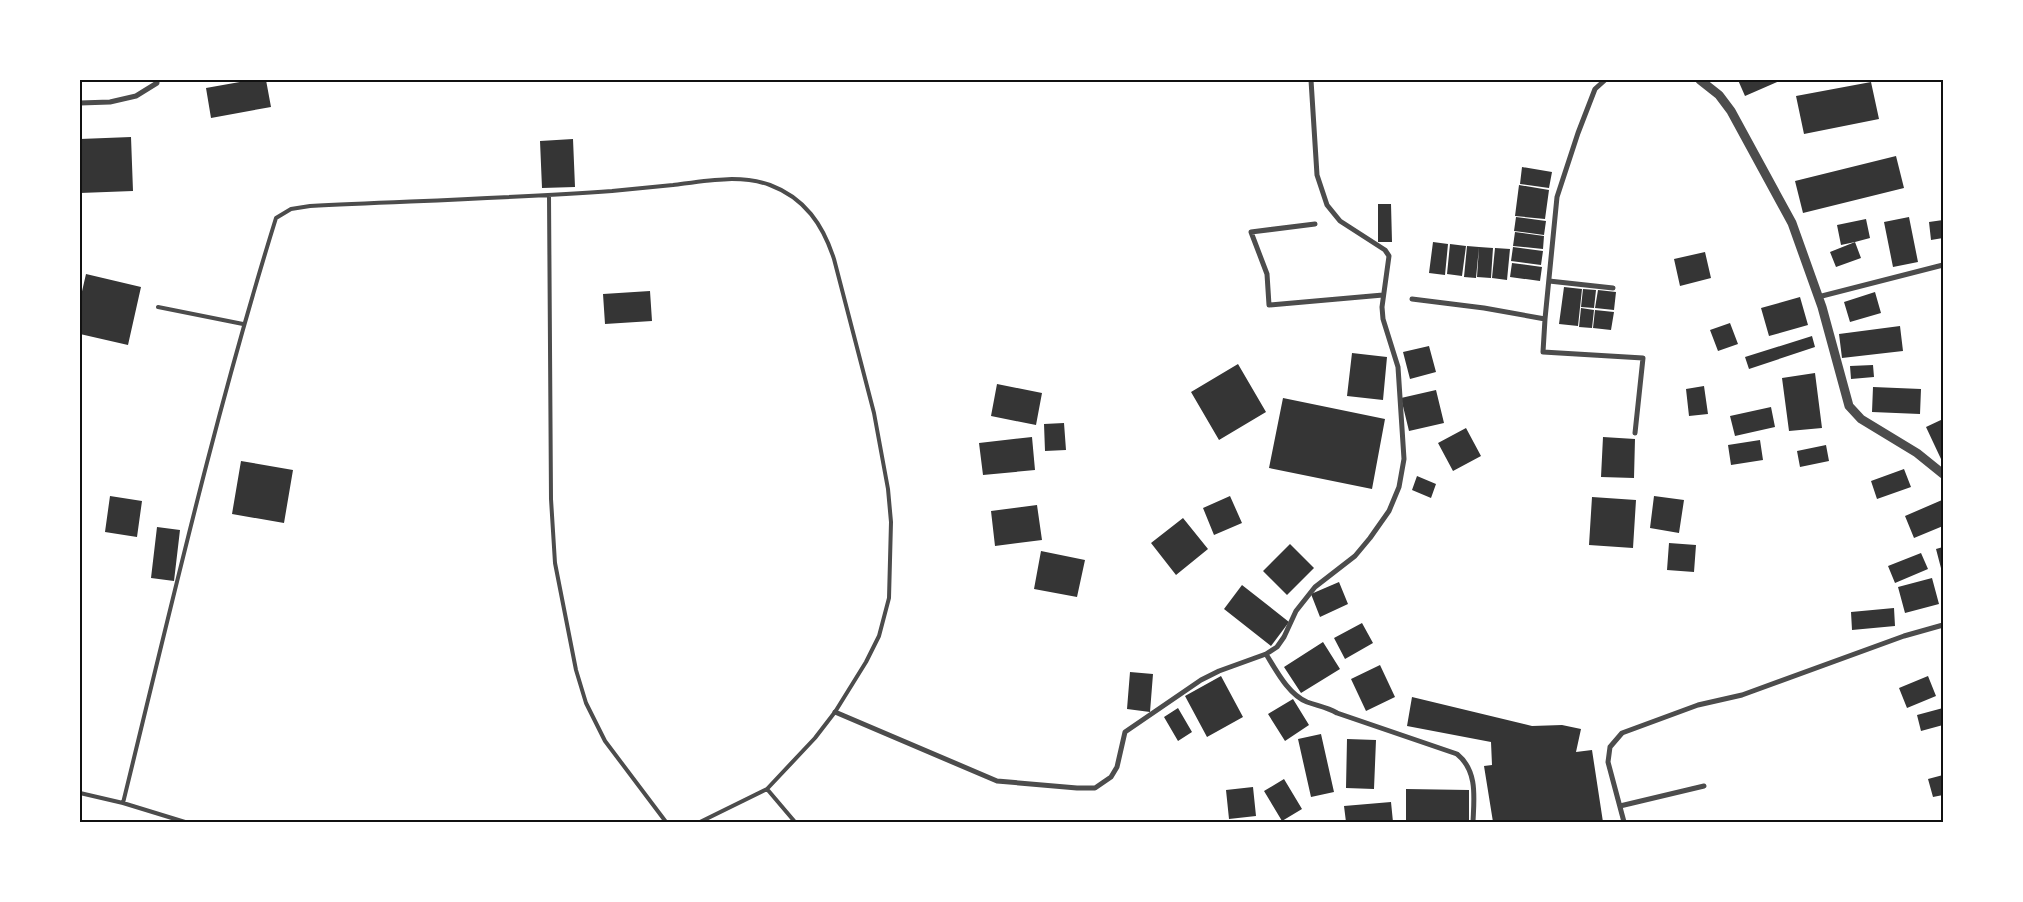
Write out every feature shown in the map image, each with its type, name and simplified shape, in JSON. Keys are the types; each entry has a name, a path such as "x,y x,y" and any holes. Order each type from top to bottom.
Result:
{"street":[{"path":"80,104 110,102 136,96 156,83 157,80"},
{"path":"836,712 997,782 1095,788 1111,777 1118,767 1125,732 1201,680 1219,671 1266,654 1277,647 1284,637 1296,611 1315,587 1355,556 1370,538 1389,511 1399,487 1404,459 1398,366 1383,319 1383,296 1390,260 1386,250 1340,221 1327,205 1319,184 1311,80"},
{"path":"1605,80 1595,89 1557,197 1543,352 1643,358 1635,433"},
{"path":"1703,80 1719,95 1731,111 1792,223 1818,297 1846,397 1854,413 1917,453 1943,474"},
{"path":"1316,224 1251,232 1267,274 1269,305 1383,296"},
{"path":"1818,297 1943,265"},
{"path":"1549,281 1613,288"},
{"path":"1412,299 1484,308 1545,319"},
{"path":"1624,822 1608,762 1610,747 1622,733 1698,705 1742,695 1904,636 1943,625"},
{"path":"1266,654 1290,690 1307,702 1326,706 1337,713 1457,754 1469,770 1473,781 1475,793 1473,822"},
{"path":"1620,806 1704,786"}],"lane":[{"path":"123,803 189,533 243,324 276,218 291,209 310,206 548,195 748,179 782,190 801,204 817,220 827,237 837,268 874,413 888,489 891,522 889,598 879,636 866,662 836,712 815,738 767,788 700,822"},
{"path":"548,195 551,499 555,563 576,670 586,703 605,741 666,822"},
{"path":"158,307 243,324"},
{"path":"767,788 794,822"},
{"path":"80,793 123,803 185,822"}],"building":[{"path":"251,80 266,80 271,107 211,118 206,88"},
{"path":"1738,80 1782,80 1745,96"},
{"path":"1871,82 1879,119 1804,134 1796,96"},
{"path":"131,137 133,191 80,193 80,139"},
{"path":"573,139 575,187 542,188 540,141"},
{"path":"1896,156 1904,188 1803,213 1795,181"},
{"path":"1522,167 1552,172 1549,188 1520,184"},
{"path":"1519,185 1549,190 1545,219 1515,216"},
{"path":"1378,204 1391,204 1392,242 1378,242"},
{"path":"1516,217 1546,221 1544,235 1514,231"},
{"path":"1909,217 1918,262 1893,267 1884,222"},
{"path":"1866,219 1870,238 1841,245 1837,225"},
{"path":"1943,220 1943,238 1931,240 1929,222"},
{"path":"1515,232 1544,236 1543,249 1513,246"},
{"path":"1433,242 1448,244 1445,275 1429,273"},
{"path":"1855,242 1861,258 1836,267 1830,252"},
{"path":"1450,244 1466,246 1462,276 1447,274"},
{"path":"1467,246 1479,247 1476,278 1464,277"},
{"path":"1479,247 1493,248 1491,278 1477,277"},
{"path":"1513,247 1543,251 1541,265 1511,261"},
{"path":"1495,248 1510,249 1507,280 1492,278"},
{"path":"1705,252 1711,278 1680,286 1674,259"},
{"path":"1512,263 1542,267 1540,281 1510,277"},
{"path":"86,274 141,287 128,345 80,334 80,300"},
{"path":"1564,287 1582,289 1578,326 1559,324"},
{"path":"1583,289 1596,290 1594,308 1581,307"},
{"path":"1598,290 1616,292 1614,310 1595,308"},
{"path":"650,291 652,321 605,324 603,294"},
{"path":"1875,292 1881,313 1850,322 1844,302"},
{"path":"1800,297 1808,325 1769,336 1761,308"},
{"path":"1581,308 1594,310 1592,328 1579,327"},
{"path":"1595,310 1614,312 1611,330 1593,328"},
{"path":"1730,323 1738,344 1718,351 1710,330"},
{"path":"1900,326 1903,351 1842,358 1839,334"},
{"path":"1812,336 1815,347 1749,369 1745,357"},
{"path":"1429,346 1436,372 1410,379 1403,352"},
{"path":"1352,353 1387,357 1383,400 1347,396"},
{"path":"1238,364 1266,412 1219,440 1191,392"},
{"path":"1873,365 1874,377 1851,379 1850,366"},
{"path":"1815,373 1822,428 1789,431 1782,378"},
{"path":"997,384 1042,393 1036,425 991,416"},
{"path":"1704,386 1708,414 1689,416 1686,389"},
{"path":"1873,387 1921,389 1920,414 1872,412"},
{"path":"1436,390 1444,423 1409,431 1401,398"},
{"path":"1283,398 1385,419 1372,489 1269,468"},
{"path":"1771,407 1775,427 1735,436 1730,416"},
{"path":"1943,419 1943,458 1941,459 1926,427"},
{"path":"1064,423 1066,450 1045,451 1044,424"},
{"path":"1466,428 1481,456 1453,471 1438,443"},
{"path":"1032,437 1035,470 983,475 979,443"},
{"path":"1603,437 1635,439 1634,478 1601,477"},
{"path":"1760,440 1763,460 1731,465 1728,445"},
{"path":"1826,445 1829,461 1800,467 1797,451"},
{"path":"241,461 293,470 284,523 232,514"},
{"path":"1904,469 1911,487 1877,499 1871,481"},
{"path":"1417,476 1436,484 1431,498 1412,490"},
{"path":"110,496 142,501 137,537 105,532"},
{"path":"1230,496 1242,523 1214,535 1203,508"},
{"path":"1654,496 1684,500 1679,533 1650,528"},
{"path":"1592,497 1636,500 1633,548 1589,545"},
{"path":"1942,500 1943,526 1914,538 1905,516"},
{"path":"1037,505 1042,540 995,546 991,511"},
{"path":"1183,518 1208,549 1176,575 1151,543"},
{"path":"157,527 180,530 174,581 151,578"},
{"path":"1669,543 1696,545 1694,572 1667,570"},
{"path":"1290,544 1314,568 1287,595 1263,571"},
{"path":"1943,547 1943,572 1942,572 1936,549"},
{"path":"1041,551 1085,560 1077,597 1034,589"},
{"path":"1921,553 1928,569 1895,583 1888,566"},
{"path":"1932,578 1939,604 1905,613 1898,587"},
{"path":"1339,582 1348,604 1320,617 1311,594"},
{"path":"1242,585 1289,622 1271,646 1224,609"},
{"path":"1894,608 1895,626 1852,630 1851,612"},
{"path":"1362,623 1373,643 1345,659 1334,638"},
{"path":"1323,642 1340,669 1301,693 1284,667"},
{"path":"1380,665 1395,697 1366,711 1351,679"},
{"path":"1130,672 1153,674 1150,712 1127,709"},
{"path":"1221,676 1243,717 1207,737 1185,696"},
{"path":"1928,676 1936,696 1907,708 1899,688"},
{"path":"1412,697 1532,726 1562,725 1581,729 1576,752 1592,750 1603,822 1493,822 1484,766 1492,765 1491,742 1407,726"},
{"path":"1293,699 1309,725 1285,741 1268,714"},
{"path":"1178,708 1192,732 1178,741 1164,717"},
{"path":"1943,708 1943,725 1921,731 1917,715"},
{"path":"1321,734 1334,792 1311,797 1298,739"},
{"path":"1347,739 1376,740 1374,789 1346,788"},
{"path":"1943,775 1943,795 1933,797 1928,779"},
{"path":"1284,779 1302,809 1282,821 1264,791"},
{"path":"1253,787 1256,816 1229,819 1226,790"},
{"path":"1406,789 1469,790 1469,822 1406,822"},
{"path":"1391,802 1393,822 1346,822 1344,806"}]}
